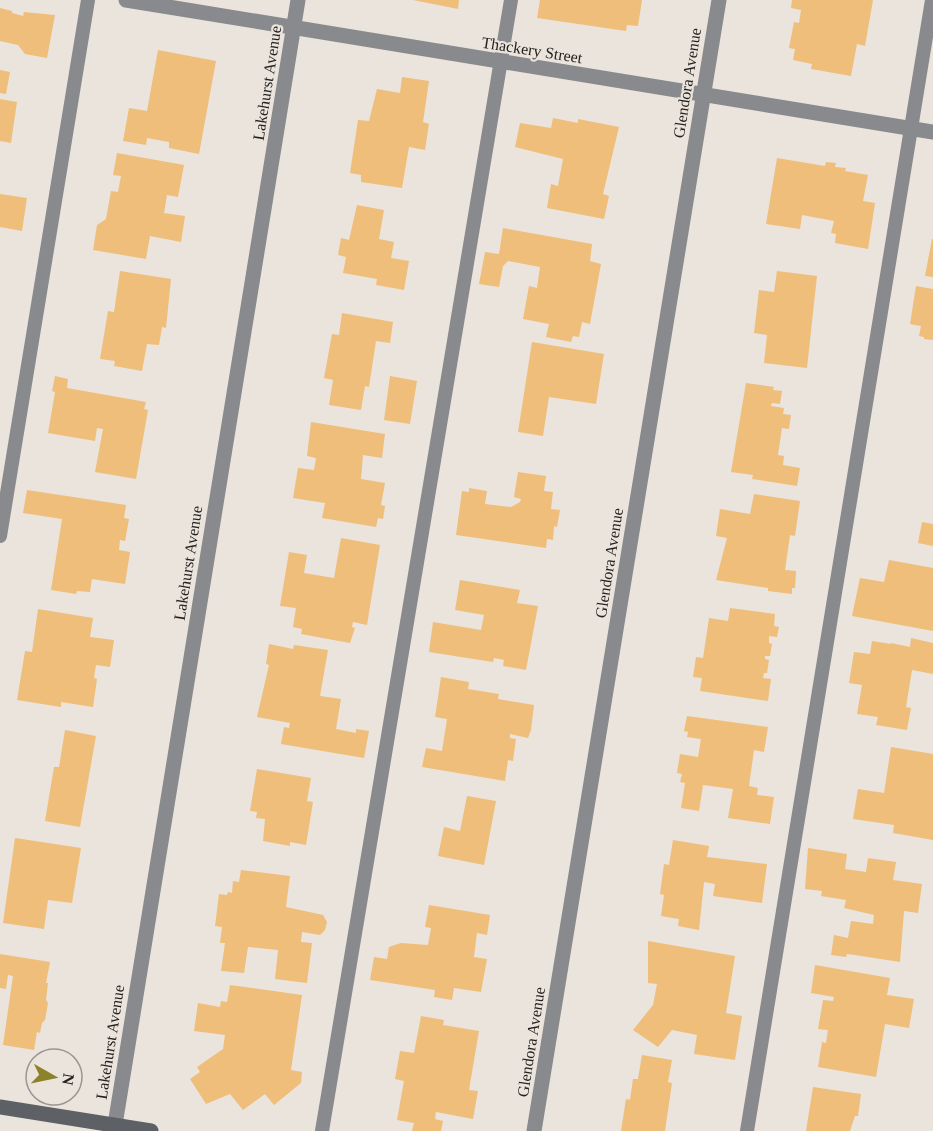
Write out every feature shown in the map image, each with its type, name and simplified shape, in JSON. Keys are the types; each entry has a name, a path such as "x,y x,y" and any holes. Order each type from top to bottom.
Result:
{"main road":[{"path":"0,1107 114,1128 152,1131"}],"street":[{"name":"Thackery Street","path":"126,0 933,132"},
{"name":"Lakehurst Avenue","path":"114,1128 298,0"},
{"name":"Glendora Avenue","path":"534,1131 719,0"}],"lane":[{"path":"0,536 88,0"},
{"path":"322,1131 511,0"},
{"path":"747,1131 932,0"}],"building":[{"path":"413,0 459,0 458,9"},
{"path":"540,0 642,0 638,26 627,25 626,31 537,18"},
{"path":"792,0 873,0 865,46 857,44 851,76 811,69 812,64 793,60 795,49 789,48 794,22 799,23 801,10 791,8"},
{"path":"0,8 23,16 24,12 55,15 47,58 25,54 18,45 0,41"},
{"path":"158,50 216,61 199,154 169,148 169,142 147,138 146,145 123,141 129,108 147,111"},
{"path":"0,70 10,72 6,94 0,93"},
{"path":"402,77 429,81 423,122 429,124 425,150 409,147 402,188 361,182 361,175 350,173 358,120 369,121 377,89 400,93"},
{"path":"0,99 17,102 11,143 0,141"},
{"path":"553,118 578,123 578,119 619,127 603,194 609,196 604,219 547,208 551,184 558,186 563,159 515,147 520,123 551,128"},
{"path":"117,153 184,165 178,197 167,195 164,213 185,216 181,242 150,236 146,259 93,250 97,225 106,219 111,191 118,192 121,176 113,175"},
{"path":"777,158 825,166 826,162 836,163 835,167 846,168 845,171 868,175 863,201 875,203 868,249 835,243 836,234 831,233 834,221 802,215 800,229 766,224"},
{"path":"0,194 27,198 22,231 0,227"},
{"path":"357,205 384,210 379,239 394,242 391,258 409,261 404,290 376,285 377,279 343,273 346,257 338,255 341,238 349,240"},
{"path":"503,228 592,244 590,261 601,264 590,324 582,322 579,337 573,336 571,342 546,337 549,324 523,319 529,286 537,288 540,267 508,261 503,266 499,287 479,284 485,252 499,254"},
{"path":"933,239 933,277 925,276"},
{"path":"120,271 171,279 166,328 162,327 159,345 147,344 142,371 114,366 115,361 100,359 108,311 114,312"},
{"path":"777,271 817,276 807,368 764,363 767,335 754,333 759,290 774,292"},
{"path":"916,286 933,289 933,340 919,336 921,326 910,324"},
{"path":"342,313 393,322 390,343 376,341 369,387 365,386 361,410 329,405 333,380 324,378 332,334 339,335"},
{"path":"532,342 604,354 596,404 549,397 543,436 518,432"},
{"path":"55,376 68,379 67,388 146,402 144,409 148,410 136,479 95,472 103,429 97,428 95,441 48,433 55,392 52,391"},
{"path":"390,376 417,381 410,424 384,420"},
{"path":"746,383 774,387 773,390 782,391 780,404 772,403 771,406 784,408 783,414 791,415 789,429 782,428 778,455 784,456 783,465 800,468 797,486 752,479 753,475 731,472"},
{"path":"311,422 385,434 382,458 363,455 361,479 385,483 381,505 385,506 383,519 378,518 376,527 322,518 325,503 293,498 298,468 314,470 316,458 307,456"},
{"path":"518,472 546,476 544,491 553,492 551,509 560,510 557,527 554,526 553,540 547,539 546,548 456,535 462,491 469,492 469,488 487,491 485,504 511,507 521,499 514,497"},
{"path":"27,490 126,505 124,518 129,519 125,541 120,540 119,550 130,552 125,584 92,579 90,592 77,591 76,594 51,590 62,519 23,513"},
{"path":"754,494 800,501 795,536 790,535 785,570 796,571 795,588 792,588 792,594 716,580 727,538 716,536 720,509 750,514"},
{"path":"922,522 933,524 933,546 918,543"},
{"path":"341,538 380,545 367,625 353,622 352,627 355,628 350,643 301,634 302,629 293,627 296,608 280,606 289,552 307,555 304,573 334,578"},
{"path":"889,560 933,568 933,631 852,616 860,578 884,582"},
{"path":"460,580 520,590 517,603 538,606 526,670 503,666 504,660 494,658 493,662 429,652 433,622 481,630 484,615 455,610"},
{"path":"730,608 775,614 774,626 779,627 777,637 769,636 769,643 772,644 770,656 765,656 765,659 769,660 767,673 764,673 763,678 771,679 768,701 700,691 702,678 693,677 696,657 703,658 709,618 728,621"},
{"path":"38,609 93,618 90,637 114,640 110,667 96,665 94,678 97,679 93,707 61,702 61,707 17,700 25,651 32,652"},
{"path":"911,638 933,643 933,674 912,670 906,707 911,708 907,730 876,725 878,717 857,714 862,685 849,683 854,652 870,654 872,641 910,647"},
{"path":"269,644 293,649 294,645 328,650 320,696 341,699 336,729 356,733 356,729 369,731 364,758 281,744 284,727 289,728 290,723 257,717 269,665 266,664"},
{"path":"441,677 469,682 468,689 499,694 498,699 534,705 528,738 510,734 510,738 516,739 513,761 508,760 505,781 422,767 426,748 442,751 447,719 435,717"},
{"path":"687,716 768,727 764,752 754,750 749,786 758,788 757,795 774,797 770,824 728,818 733,789 703,785 699,811 681,808 685,783 680,782 682,774 677,773 680,754 698,757 701,739 687,737 688,732 684,731"},
{"path":"65,730 96,736 80,827 45,821 54,767 59,767"},
{"path":"891,747 933,754 933,840 893,833 894,825 853,819 858,789 884,793"},
{"path":"257,769 311,778 307,801 313,802 306,845 290,842 290,846 263,841 265,819 256,818 257,812 250,811"},
{"path":"467,796 496,801 484,865 438,856 444,827 460,831"},
{"path":"15,838 81,848 72,903 48,900 44,929 3,923"},
{"path":"673,840 709,846 707,857 767,864 762,903 713,896 715,884 704,882 699,930 678,926 679,919 661,916 664,895 660,894 664,864 669,865"},
{"path":"808,848 847,854 845,869 866,872 868,858 896,862 893,880 922,884 918,913 904,911 900,962 847,954 846,957 831,955 834,935 848,938 851,921 873,924 874,915 844,908 846,900 821,896 822,891 805,889"},
{"path":"241,870 290,876 286,907 323,915 327,922 325,930 320,935 302,932 301,942 312,943 307,983 275,979 278,950 248,947 244,973 221,971 225,943 220,943 222,927 215,926 219,894 232,893 233,881 239,882"},
{"path":"429,905 490,915 487,935 477,933 474,957 487,959 481,992 454,988 452,1000 434,997 435,990 370,980 374,957 387,959 389,947 401,943 428,945 431,928 425,927"},
{"path":"648,941 735,956 726,1013 742,1016 735,1060 694,1054 697,1035 672,1030 658,1047 633,1030 653,1005 657,984 648,983"},
{"path":"0,954 50,962 46,983 48,983 46,1000 48,1003 45,1020 40,1033 37,1032 34,1047 24,1048 3,1045 13,976 8,975 6,989 0,988"},
{"path":"815,965 890,978 887,995 914,999 909,1028 885,1024 876,1077 818,1067 822,1042 826,1043 828,1030 818,1029 823,1000 833,1001 834,997 811,993"},
{"path":"230,985 302,995 291,1070 302,1072 301,1083 274,1105 265,1094 243,1110 230,1094 206,1104 190,1079 200,1072 197,1067 223,1049 225,1035 194,1031 198,1003 220,1007 221,1001 227,1002"},
{"path":"421,1016 444,1020 443,1025 479,1031 469,1090 478,1091 473,1119 436,1112 435,1119 443,1121 441,1131 412,1131 414,1123 397,1120 404,1081 395,1079 400,1051 414,1053"},
{"path":"642,1055 672,1060 668,1082 672,1083 665,1131 621,1131 626,1099 630,1100 633,1079 638,1079"},
{"path":"813,1087 861,1094 858,1116 855,1116 850,1131 806,1131"}]}
